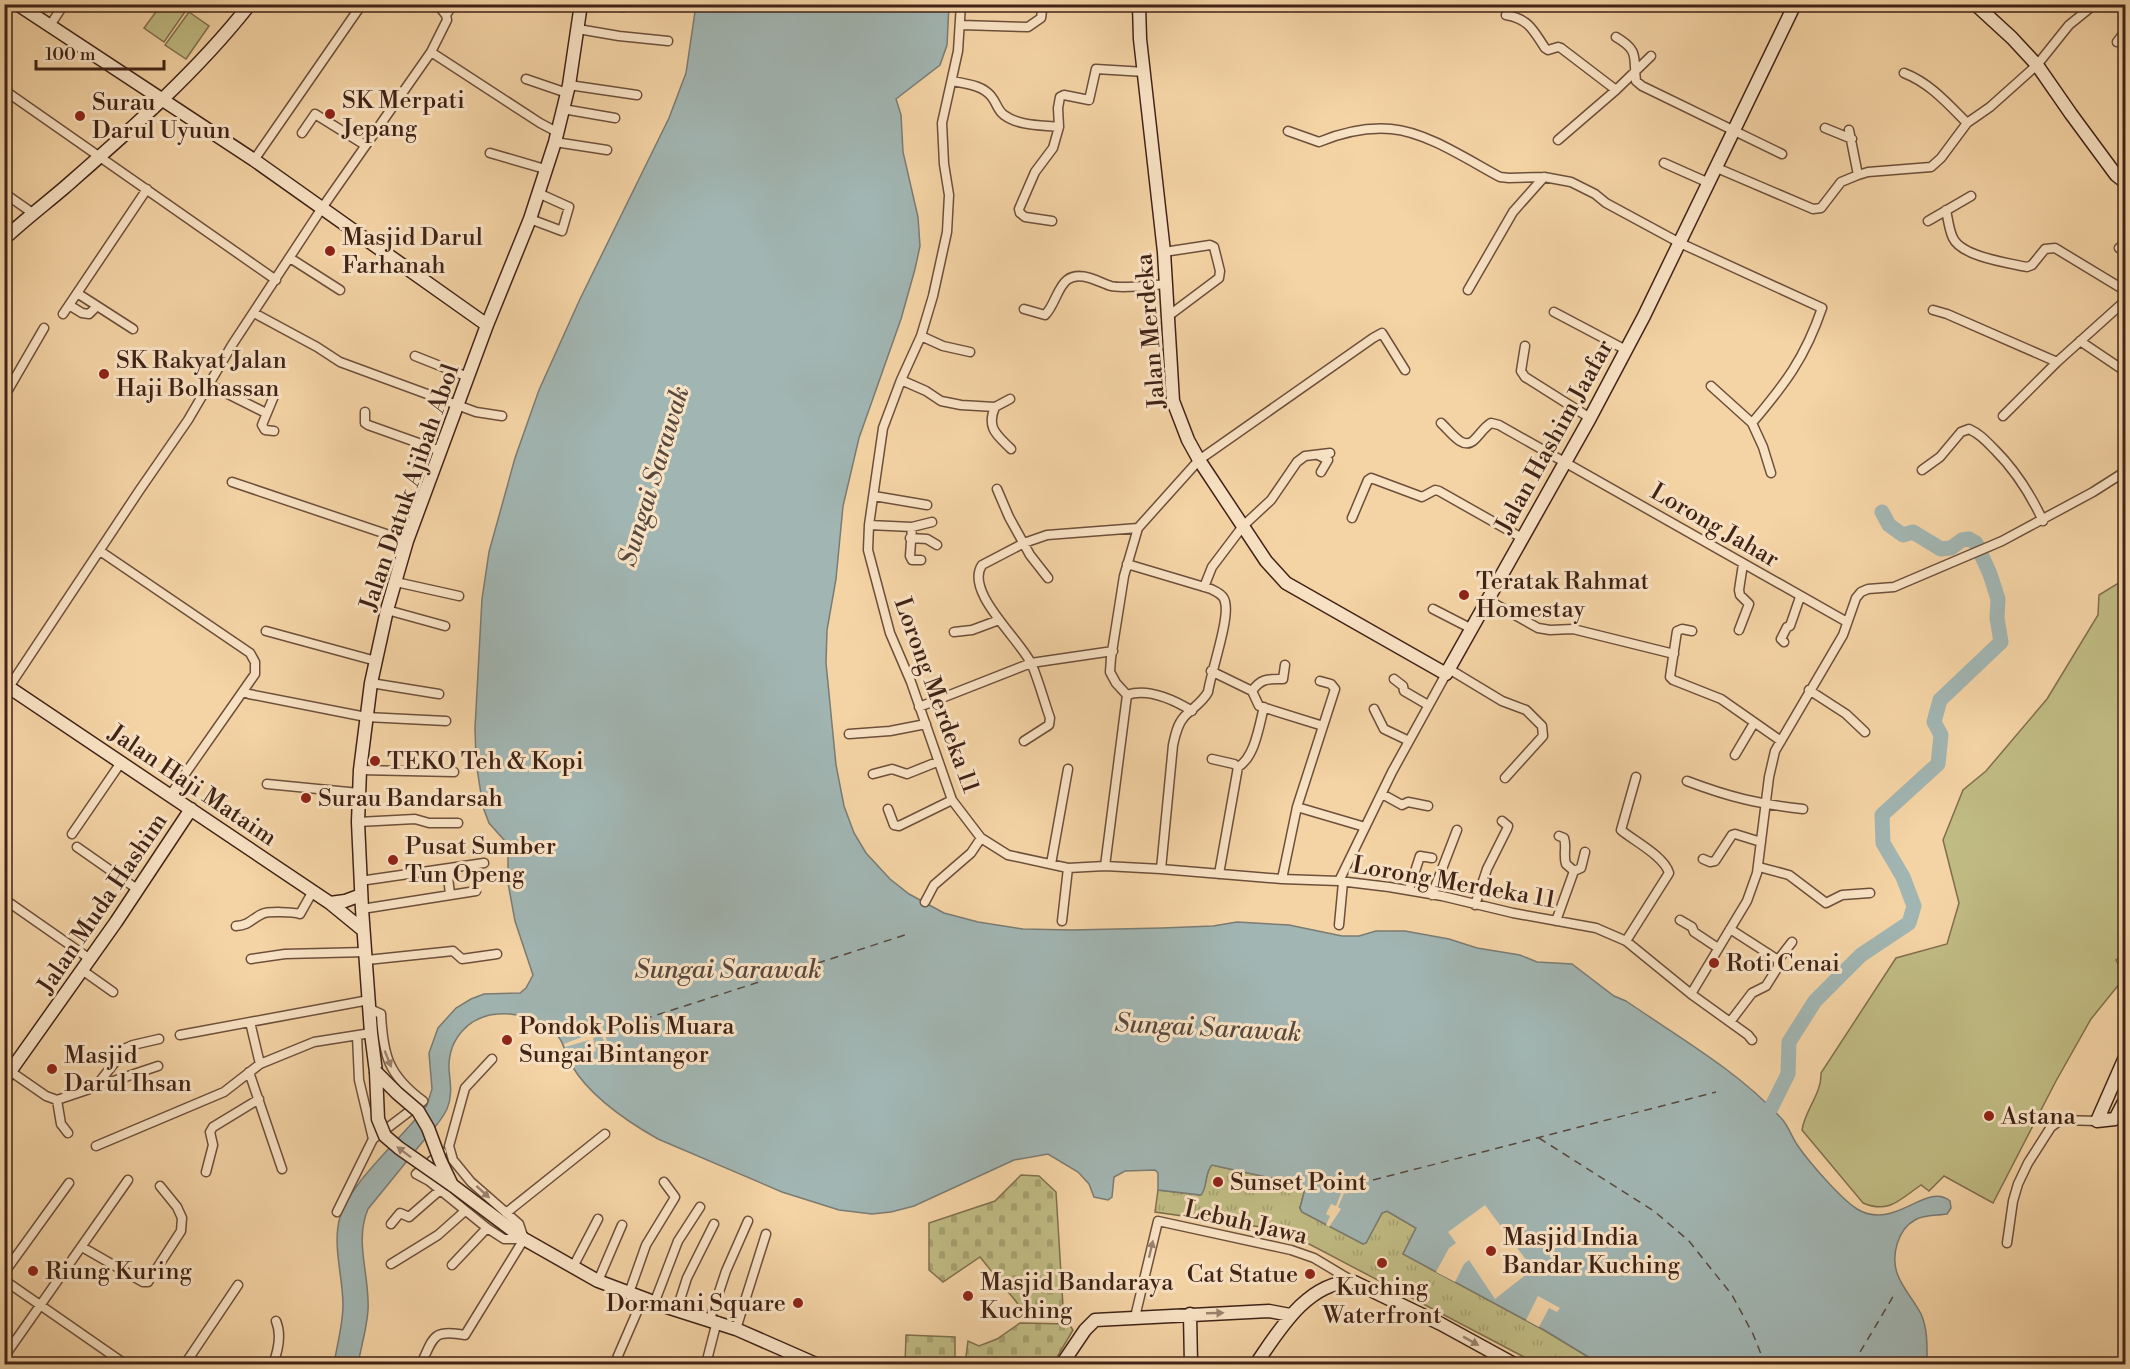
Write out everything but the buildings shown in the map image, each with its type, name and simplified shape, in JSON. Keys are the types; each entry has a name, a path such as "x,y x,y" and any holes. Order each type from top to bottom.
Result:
{"main road":[{"path":"17,4 254,160 487,325"},
{"path":"4,239 101,156 161,99 217,44 250,4"},
{"name":"Jalan Datuk Ajibah Abol","path":"524,1239 446,1188 385,1136 378,1119 360,881 358,822 360,770 371,683 387,610 407,541 487,325 530,219 556,137 568,89 581,4"},
{"name":"Jalan Merdeka","path":"1139,4 1140,39 1167,284 1173,401 1188,440 1266,561 1292,588 1447,671"},
{"name":"Jalan Hashim Jaafar","path":"1447,671 1626,350 1735,132 1795,4"},
{"path":"1975,4 2012,38 2037,66 2116,175 2126,183"},
{"name":"Jalan Haji Mataim","path":"7,685 335,906 363,930"},
{"name":"Jalan Muda Hashim","path":"8,1075 192,809"},
{"path":"335,906 361,895"},
{"path":"335,906 362,909"},
{"path":"2097,1121 2126,1055"},
{"path":"376,1072 418,1111 428,1128 440,1160 446,1188"},
{"path":"2097,1121 2115,1119 2126,1098"},
{"path":"524,1239 598,1281 677,1310 713,1320 816,1365"},
{"path":"1256,1365 1290,1315 1315,1295 1332,1286 1343,1282 1354,1282 1441,1324 1514,1365"},
{"path":"1062,1365 1085,1330 1095,1320 1269,1311 1290,1315"},
{"path":"1269,1311 1274,1339"},
{"path":"1190,1314 1191,1365"}],"street":[{"path":"49,27 64,4"},
{"path":"254,160 362,4"},
{"path":"7,685 100,551 210,385 232,345 322,208 431,52 447,20 446,15 436,4"},
{"path":"446,15 453,4"},
{"path":"608,4 622,7 624,4"},
{"name":"Lorong Merdeka 11","path":"961,4 961,25 953,81 942,123 944,164 949,195 947,232 933,296 921,336 883,428 869,525 868,550 890,633 926,723 952,800 981,838 1008,855 1068,868 1104,866 1341,881 1409,890 1596,928 1626,941 1752,1040"},
{"path":"961,25 1028,27 1041,18 1043,4"},
{"path":"1717,168 1813,209 1821,208 1841,182 1858,175 1868,172 1931,167 1941,158 1967,123 1990,107 2037,66 2069,25 2095,4"},
{"path":"2116,4 2126,12"},
{"path":"1506,15 1519,17 1527,22 1545,48 1548,50 1558,46 1562,48 1617,90"},
{"path":"578,29 668,41"},
{"path":"2117,42 2126,30"},
{"path":"1616,37 1628,43 1635,54 1636,81 1642,86 1782,154"},
{"path":"431,52 540,123 556,137 607,150"},
{"path":"1558,140 1617,90 1651,56"},
{"path":"1052,221 1024,217 1019,209 1035,172 1053,148 1059,127 1060,97 1064,95 1089,100 1096,69 1145,72"},
{"path":"1904,74 1917,78 1967,123"},
{"path":"526,79 568,89 637,95"},
{"path":"953,81 984,90 1006,117 1020,122 1059,127"},
{"path":"4,90 276,280"},
{"path":"563,109 615,118"},
{"path":"302,133 315,114 365,145"},
{"path":"1825,128 1851,134 1858,175"},
{"path":"1288,131 1319,142 1342,133 1389,129 1409,133 1436,144 1500,177 1544,177 1571,182 1680,243 1822,308 1804,355 1775,396 1752,423"},
{"path":"490,153 545,169"},
{"path":"1665,163 1709,183"},
{"path":"1468,290 1513,212 1544,177"},
{"path":"63,314 147,189"},
{"path":"4,193 34,214"},
{"path":"530,219 559,231 562,231 564,227 569,207 538,193"},
{"path":"1928,221 1971,196"},
{"path":"1946,210 1953,240 1964,249 1985,258 2027,267 2032,265 2045,249 2055,248 2126,291"},
{"path":"1164,252 1210,245 1214,247 1220,271 1219,278 1167,317"},
{"path":"290,258 340,290"},
{"path":"1024,309 1045,315 1053,306 1063,283 1070,277 1078,276 1097,280 1112,287 1167,284"},
{"path":"77,293 133,329"},
{"path":"2003,416 2057,362 2126,300"},
{"path":"69,305 82,313 89,314 97,306"},
{"path":"1933,310 2057,362"},
{"path":"1554,312 1626,350"},
{"path":"254,313 317,346 340,362 485,415 502,416"},
{"path":"4,397 44,328"},
{"path":"1127,695 1110,672 1127,564 1138,528 1200,460 1382,333 1405,370"},
{"path":"921,336 943,346 970,352"},
{"path":"2080,341 2126,372"},
{"path":"1525,346 1521,371 1525,377 1590,418"},
{"path":"415,356 468,377"},
{"path":"901,380 926,391 941,401 995,408"},
{"path":"210,385 266,413"},
{"path":"1711,386 1752,423 1771,473"},
{"path":"274,396 262,427 265,430 274,431"},
{"path":"1010,399 995,408 990,418 991,425 998,436 1011,449"},
{"path":"364,412 364,423 441,451"},
{"name":"Lorong Jahar","path":"1441,423 1461,442 1468,443 1473,441 1484,427 1491,423 1499,425 1847,622"},
{"path":"1922,470 1940,458 1961,432 1969,429 1978,433 2013,468 2033,498 2043,520"},
{"path":"1204,587 1212,567 1243,526 1271,500 1297,462 1305,456 1330,453"},
{"path":"1318,455 1328,460 1321,472"},
{"path":"1691,994 1747,901 1759,867 1768,777 1775,751 1843,634 1856,598 1868,589 1894,587 1967,557 2043,520 2126,471"},
{"path":"1352,518 1368,480 1371,478 1422,497 1435,490 1439,491 1522,538"},
{"path":"232,482 407,541"},
{"path":"997,489 1030,555 1048,578"},
{"path":"874,496 927,505"},
{"path":"869,525 912,527 932,522"},
{"path":"912,527 910,556 912,560 921,560"},
{"path":"1024,741 1044,730 1050,722 1031,663 999,620 980,588 978,573 982,565 1024,543 1047,535 1138,528"},
{"path":"910,538 927,540 937,545"},
{"path":"100,551 250,653 255,662 255,674 171,795"},
{"path":"1127,564 1204,587 1221,595 1226,602 1224,626 1211,671 1208,692 1203,701 1184,717 1173,746 1161,869"},
{"path":"1739,630 1749,604 1740,596 1738,590 1743,564"},
{"path":"396,582 459,596"},
{"path":"1784,642 1781,639 1790,626 1800,597"},
{"path":"1488,600 1538,628 1573,629 1674,654"},
{"path":"1433,609 1472,629"},
{"path":"387,610 446,626"},
{"path":"954,632 972,630 999,620"},
{"path":"1692,631 1682,629 1677,631 1670,677 1721,699 1781,741"},
{"path":"267,631 376,661"},
{"path":"919,707 1031,663 1113,651"},
{"path":"1252,691 1259,681 1283,679 1285,665"},
{"path":"1211,671 1252,691 1259,705 1323,726"},
{"path":"1447,671 1502,701 1526,710 1542,726 1543,736 1505,778"},
{"name":"Jalan Hashim Jaafar","path":"1341,881 1365,827 1447,671"},
{"path":"1394,679 1403,686 1404,691 1428,705"},
{"path":"1282,879 1296,807 1335,689 1331,684 1320,681"},
{"path":"371,683 439,694"},
{"path":"1809,690 1846,714 1865,732"},
{"path":"243,691 366,717 446,721"},
{"path":"1127,695 1136,692 1156,695 1177,702 1192,711"},
{"path":"1104,866 1127,695"},
{"path":"1238,767 1244,764 1252,749 1264,707"},
{"path":"1374,709 1384,729 1409,741"},
{"path":"849,734 890,731 926,723"},
{"path":"1735,755 1754,723"},
{"path":"1212,759 1238,767"},
{"path":"72,834 122,761"},
{"path":"873,774 892,769 907,774 938,762"},
{"path":"1219,874 1238,767"},
{"path":"1051,864 1068,769"},
{"path":"360,770 454,772"},
{"path":"1626,941 1669,873 1664,864 1642,844 1621,830 1636,777"},
{"path":"1687,781 1726,796 1765,805 1803,809"},
{"path":"267,784 359,793"},
{"path":"1382,794 1402,805 1408,802 1428,806"},
{"path":"888,809 894,825 899,826 952,800"},
{"path":"1296,807 1365,827"},
{"path":"358,822 415,819 429,823 458,823"},
{"path":"1475,904 1487,869 1508,829 1502,821"},
{"path":"1432,895 1458,830"},
{"path":"1703,859 1710,862 1715,861 1734,834 1761,842"},
{"path":"1559,836 1566,841 1564,850 1566,864 1574,871"},
{"path":"925,902 934,885 971,853 981,838"},
{"path":"77,847 137,889"},
{"path":"1556,921 1574,871 1581,868 1585,852"},
{"path":"1409,890 1420,856 1432,858"},
{"path":"360,881 484,863"},
{"path":"1759,867 1789,875 1826,903 1842,895 1870,893"},
{"path":"1062,921 1068,868"},
{"path":"447,869 450,894"},
{"path":"1339,925 1341,881"},
{"path":"236,926 250,923 264,913 295,912 300,914 313,891"},
{"path":"362,909 476,891"},
{"path":"4,899 90,959"},
{"path":"1680,920 1718,948"},
{"path":"1730,929 1778,960"},
{"path":"1730,1022 1752,993 1766,986 1778,967 1778,960 1792,942"},
{"path":"251,959 285,954 366,956 453,951 462,959 497,954"},
{"path":"82,970 113,992"},
{"path":"180,1035 250,1022 369,1005 381,1014 383,1045 393,1071 405,1087 423,1101 373,1139 337,1212"},
{"path":"250,1022 260,1064"},
{"path":"96,1146 224,1092 260,1064 314,1042 371,1033"},
{"path":"357,1036 359,1080 373,1139"},
{"path":"97,1085 126,1048 159,1039"},
{"path":"421,1365 431,1343 439,1334 446,1332 465,1335 524,1239 519,1224 471,1182 453,1160 449,1146 465,1088 492,1059"},
{"path":"8,1075 57,1100 158,1066"},
{"path":"249,1072 282,1169"},
{"path":"206,1172 213,1145 210,1132 213,1127 259,1099"},
{"path":"57,1100 61,1124 68,1133"},
{"path":"2007,1243 2018,1184 2028,1163 2051,1127 2061,1120 2097,1121"},
{"path":"506,1213 605,1134"},
{"path":"449,1146 416,1174 446,1188 465,1211 504,1239 524,1239"},
{"path":"4,1357 128,1180"},
{"path":"629,1293 646,1245 675,1197 664,1182"},
{"path":"4,1273 69,1183"},
{"path":"82,1247 143,1282 148,1282 181,1231 182,1218 177,1207 160,1186"},
{"path":"391,1224 400,1213 409,1217 446,1188"},
{"path":"617,1359 678,1241 700,1207"},
{"path":"391,1264 438,1235 465,1211"},
{"path":"573,1267 598,1218"},
{"path":"706,1365 713,1320 726,1271 748,1221"},
{"name":"Lebuh Jawa","path":"1135,1317 1158,1221 1291,1250 1314,1258 1354,1282"},
{"path":"677,1310 687,1278 714,1224"},
{"path":"598,1281 622,1225"},
{"path":"452,1265 487,1228"},
{"path":"736,1329 766,1234"},
{"path":"4,1280 125,1365"},
{"path":"185,1365 238,1285"},
{"path":"273,1365 280,1329 276,1321"}],"green space":[{"path":"161,5 181,5 187,9 164,42 144,28"},
{"path":"189,12 209,26 186,59 165,45"},
{"path":"2125,579 2126,952 2116,960 2125,977 2091,1019 1993,1203 1944,1176 1929,1191 1921,1185 1894,1204 1880,1207 1863,1203 1802,1130 1806,1115 1819,1088 1821,1073 1896,958 1947,944 1959,903 1943,840 1963,790 1986,771 2047,699 2098,615 2099,595"},
{"name":"Kuching Waterfront","path":"1212,1165 1302,1185 1305,1189 1300,1208 1302,1212 1363,1244 1366,1243 1382,1213 1387,1211 1416,1228 1403,1254 1544,1330 1600,1364 1535,1364 1292,1235 1261,1227 1155,1212 1158,1190 1200,1195"},
{"path":"1021,1175 1039,1176 1056,1192 1063,1306 1022,1309 980,1257 943,1282 929,1270 929,1223 995,1201"},
{"path":"1020,1323 1069,1324 1073,1330 1053,1364 965,1364 968,1341 979,1346 997,1339"},
{"path":"906,1335 955,1337 955,1364 905,1364"}],"water":[{"name":"Sungai Sarawak","path":"696,5 949,5 947,45 940,65 896,99 901,115 903,152 918,217 920,246 901,319 859,438 843,506 836,579 827,630 826,663 836,765 844,806 854,833 866,853 890,879 909,894 944,913 978,922 1023,929 1072,930 1213,926 1237,922 1289,925 1342,936 1359,936 1376,931 1405,931 1449,939 1477,948 1520,955 1537,962 1572,964 1614,996 1626,1001 1728,1070 1747,1086 1782,1119 1810,1161 1834,1189 1857,1209 1871,1214 1884,1215 1931,1197 1941,1197 1950,1201 1951,1208 1947,1214 1915,1220 1904,1230 1897,1243 1895,1266 1925,1326 1927,1364 1600,1364 1544,1330 1403,1254 1416,1228 1387,1211 1382,1213 1366,1243 1363,1244 1302,1212 1300,1208 1305,1189 1302,1185 1212,1165 1201,1195 1158,1190 1158,1173 1155,1170 1125,1171 1114,1177 1112,1197 1108,1200 1094,1197 1089,1184 1078,1172 1048,1154 1014,1160 914,1206 872,1214 839,1210 782,1192 658,1139 622,1116 589,1088 572,1066 560,1039 548,1027 535,1020 498,1014 469,1024 456,1039 452,1048 449,1069 451,1094 442,1119 368,1209 364,1221 362,1246 368,1310 358,1364 334,1364 343,1305 337,1239 340,1217 346,1203 366,1174 427,1105 432,1089 429,1053 438,1028 456,1008 471,999 484,994 520,993 526,988 533,975 515,921 508,883 508,849 504,840 489,823 483,807 476,762 475,728 482,599 489,552 515,458 539,390 580,299 669,118 686,73"}],"pier":[{"path":"600,1018 609,1048 606,1049 602,1035 593,1038 596,1051 592,1052 589,1040 565,1047 564,1044 587,1035 583,1022 587,1022 591,1034 600,1032 596,1019"},
{"path":"1342,1185 1349,1190 1347,1194 1344,1193 1338,1207 1341,1209 1329,1227 1326,1225 1330,1216 1326,1214 1331,1204 1336,1206"},
{"name":"Masjid India Bandar Kuching","path":"1485,1205 1533,1269 1495,1299 1469,1260 1464,1264 1455,1282 1436,1272 1449,1248 1456,1243 1448,1232"},
{"path":"1538,1296 1560,1308 1557,1312 1549,1308 1539,1327 1526,1320"}],"waterway":[{"path":"1759,1125 1771,1108 1788,1074 1789,1042 1815,1001 1861,955 1909,923 1914,906 1903,877 1883,843 1882,815 1938,764 1941,735 1934,722 1940,700 2001,642 1997,618 1998,599 1976,543 1969,539 1962,540 1951,548 1941,549 1913,532 1903,535 1889,525 1882,512"}],"ferry route":[{"path":"604,1032 908,934"},
{"path":"1346,1187 1716,1092"},
{"path":"1539,1138 1654,1211 1689,1241 1732,1295 1753,1334 1765,1364"},
{"path":"1853,1364 1894,1295"}],"place":[{"name":"SK Merpati Jepang","path":"330,114"},
{"name":"Surau Darul Uyuun","path":"80,116"},
{"name":"Masjid Darul Farhanah","path":"330,251"},
{"name":"SK Rakyat Jalan Haji Bolhassan","path":"104,374"},
{"name":"Teratak Rahmat Homestay","path":"1464,595"},
{"name":"TEKO Teh & Kopi","path":"375,761"},
{"name":"Surau Bandarsah","path":"306,798"},
{"name":"Pusat Sumber Tun Openg","path":"393,860"},
{"name":"Roti Cenai","path":"1714,963"},
{"name":"Pondok Polis Muara Sungai Bintangor","path":"507,1040"},
{"name":"Masjid Darul Ihsan","path":"52,1069"},
{"name":"Astana","path":"1989,1116"},
{"name":"Sunset Point","path":"1218,1182"},
{"name":"Masjid India Bandar Kuching","path":"1491,1251"},
{"name":"Kuching Waterfront","path":"1382,1263"},
{"name":"Riung Kuring","path":"33,1271"},
{"name":"Cat Statue","path":"1310,1274"},
{"name":"Masjid Bandaraya Kuching","path":"968,1296"},
{"name":"Dormani Square","path":"798,1303"}]}
